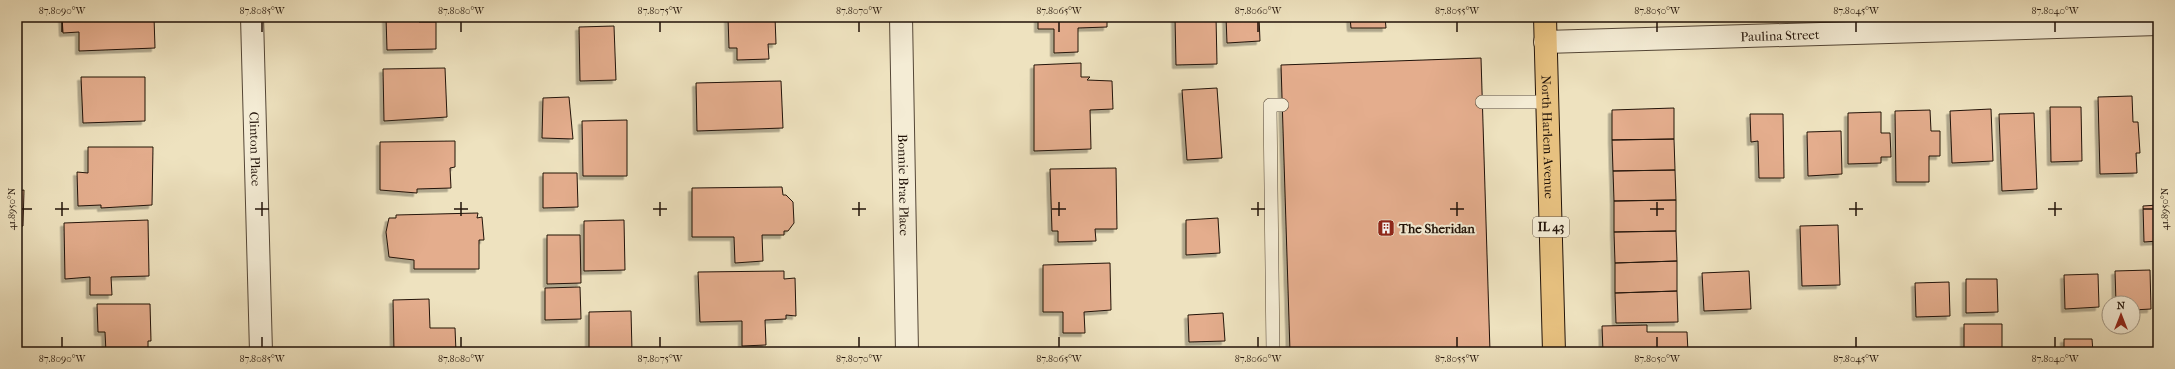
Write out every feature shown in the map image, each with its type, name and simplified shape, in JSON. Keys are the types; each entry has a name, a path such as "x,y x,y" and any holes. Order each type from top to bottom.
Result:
{"main road":[{"name":"North Harlem Avenue","path":"1545,17 1554,352"}],"street":[{"name":"Clinton Place","path":"252,17 261,352"},
{"name":"Bonnie Brae Place","path":"901,17 907,352"},
{"name":"Paulina Street","path":"1545,42 2158,24"}],"lane":[{"path":"1482,102 1547,102"},
{"path":"1273,352 1270,105 1282,105"}],"building":[{"path":"62,17 154,17 155,48 79,51 79,32 63,33"},
{"path":"386,17 419,17 419,22 436,22 436,49 387,50"},
{"path":"728,17 775,17 776,44 768,44 769,59 737,60 737,48 729,48"},
{"path":"1038,17 1107,17 1107,27 1078,28 1078,52 1054,53 1054,29 1038,29"},
{"path":"1175,17 1216,17 1217,64 1176,65"},
{"path":"1226,17 1259,17 1260,41 1227,43"},
{"path":"1350,17 1385,17 1386,28 1351,28"},
{"path":"614,26 616,80 580,81 579,27"},
{"name":"The Sheridan","path":"1481,58 1490,352 1290,352 1281,65"},
{"path":"1081,63 1081,77 1090,77 1087,80 1112,81 1113,109 1090,110 1091,149 1034,151 1034,65"},
{"path":"445,68 447,117 384,121 383,69"},
{"path":"81,77 145,77 145,121 83,123"},
{"path":"781,81 783,128 697,131 696,83"},
{"path":"1217,88 1222,158 1187,160 1182,90"},
{"path":"2132,96 2133,122 2138,122 2140,153 2136,153 2137,173 2100,174 2098,97"},
{"path":"569,97 573,139 542,138 543,98"},
{"path":"2050,107 2081,107 2082,161 2051,162"},
{"path":"1674,108 1674,139 1612,140 1612,110"},
{"path":"1991,109 1993,161 1952,163 1950,111"},
{"path":"1930,110 1931,131 1940,131 1940,156 1929,156 1929,182 1896,182 1895,111"},
{"path":"1881,112 1881,133 1890,133 1891,157 1881,157 1881,163 1848,164 1848,113"},
{"path":"2034,113 2037,189 2002,191 1999,114"},
{"path":"1750,114 1783,114 1784,178 1759,178 1758,141 1751,142"},
{"path":"627,120 627,176 583,176 582,121"},
{"path":"1841,131 1842,174 1808,176 1807,132"},
{"path":"1674,139 1675,170 1613,171 1612,140"},
{"path":"455,141 455,167 450,168 451,188 417,189 417,193 380,190 380,142"},
{"path":"88,147 153,147 152,205 101,208 101,205 78,206 77,172 88,173"},
{"path":"1116,168 1117,229 1095,229 1096,241 1058,242 1058,231 1052,231 1050,169"},
{"path":"1675,170 1676,200 1614,201 1613,171"},
{"path":"543,173 577,173 578,207 543,208"},
{"path":"782,187 783,195 786,195 793,202 794,223 788,231 784,231 784,235 762,235 763,261 735,263 734,237 692,237 692,188"},
{"path":"24,190 23,226 17,226 17,191"},
{"path":"1676,200 1676,231 1614,232 1614,201"},
{"path":"2158,205 2158,241 2144,242 2143,206"},
{"path":"478,213 477,218 482,217 484,240 479,240 479,269 414,269 414,260 389,257 386,232 389,218 396,218 396,215"},
{"path":"1218,218 1220,253 1186,255 1186,220"},
{"path":"148,220 149,276 111,277 112,295 90,295 90,277 65,279 64,223"},
{"path":"624,220 625,270 584,271 584,221"},
{"path":"1838,225 1840,285 1802,286 1800,226"},
{"path":"1676,231 1677,261 1615,263 1614,232"},
{"path":"547,235 580,235 581,283 547,284"},
{"path":"1677,261 1677,291 1615,293 1615,263"},
{"path":"1110,263 1111,310 1084,312 1085,333 1063,333 1063,312 1043,312 1043,265"},
{"path":"2150,270 2151,309 2141,310 2141,295 2116,295 2115,271"},
{"path":"784,271 784,279 795,278 796,316 786,315 786,319 765,320 766,345 742,346 742,321 700,322 698,272"},
{"path":"1749,271 1751,309 1704,311 1702,273"},
{"path":"2098,274 2099,307 2065,309 2064,275"},
{"path":"1966,279 1997,279 1998,312 1966,313"},
{"path":"1949,282 1950,316 1916,317 1915,283"},
{"path":"580,287 581,319 545,320 545,288"},
{"path":"1677,291 1678,322 1616,323 1615,293"},
{"path":"429,299 430,328 455,328 456,352 394,352 393,300"},
{"path":"97,304 150,304 151,341 148,341 148,352 106,352 105,332 98,332"},
{"path":"631,311 632,352 589,352 589,312"},
{"path":"1223,313 1225,341 1189,342 1188,315"},
{"path":"1964,324 2002,324 2002,352 1964,352"},
{"path":"1647,325 1647,332 1687,332 1688,352 1603,352 1602,326"},
{"path":"2064,339 2092,339 2093,352 2064,352"}],"place":[{"name":"The Sheridan","path":"1386,228"}]}
